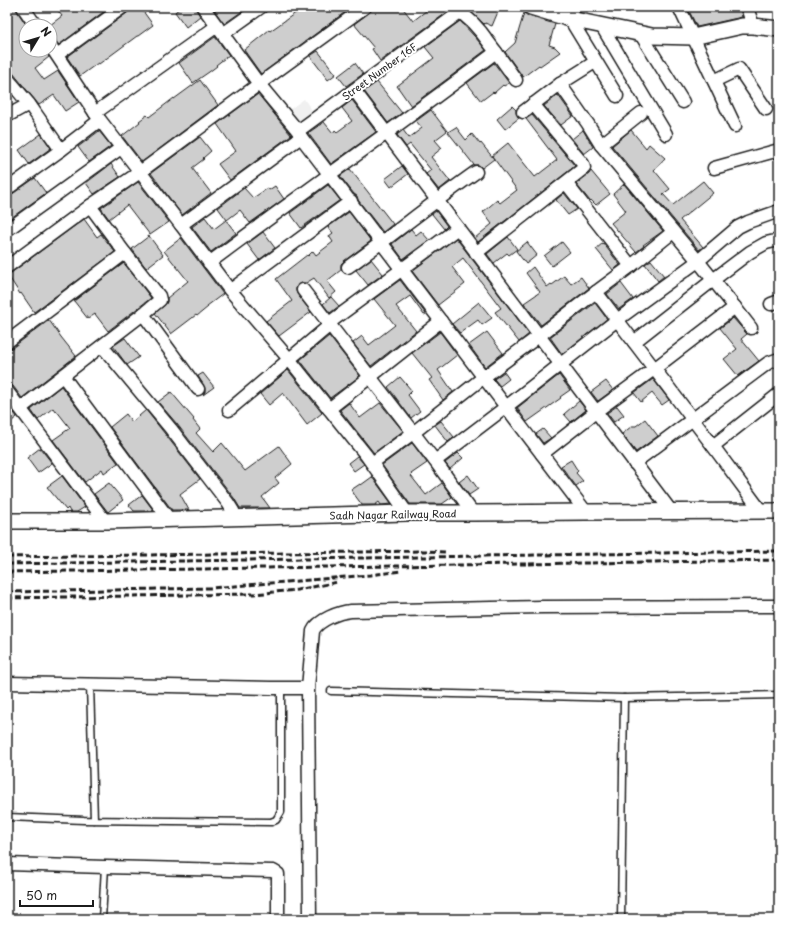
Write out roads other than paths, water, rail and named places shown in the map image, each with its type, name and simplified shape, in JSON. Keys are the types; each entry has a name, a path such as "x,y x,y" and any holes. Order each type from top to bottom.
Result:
{"street":[{"path":"23,7 31,18"},
{"path":"58,47 123,7"},
{"path":"203,7 259,84 300,134 586,512"},
{"path":"7,189 61,150 97,117 220,30 261,7"},
{"path":"7,267 90,206 140,172 365,7"},
{"path":"530,7 572,13 601,25 652,36 693,37 742,26 779,29"},
{"path":"679,7 735,126"},
{"path":"747,7 753,26"},
{"path":"458,9 481,32 516,80"},
{"name":"Street Number 16F","path":"181,226 458,9"},
{"path":"572,13 595,62 617,96"},
{"path":"601,25 666,134"},
{"path":"640,33 683,102"},
{"path":"209,263 387,134 496,52"},
{"path":"58,58 97,117 209,263 289,359 372,463 407,512"},
{"path":"523,112 560,84 595,62"},
{"path":"714,81 739,69 766,109"},
{"path":"7,78 29,104 61,150"},
{"path":"560,84 588,124 601,146 698,261 751,328"},
{"path":"354,90 671,511"},
{"path":"7,116 29,104"},
{"path":"476,253 566,183 582,170 584,166 533,104"},
{"path":"601,146 642,113"},
{"path":"7,230 121,148"},
{"path":"714,168 779,150"},
{"path":"348,267 382,243 436,200 476,172"},
{"path":"566,183 631,266"},
{"path":"230,289 351,201"},
{"path":"20,408 159,302 160,298 90,206"},
{"path":"435,461 617,320 698,261 738,227 779,211"},
{"path":"229,410 329,324 458,228"},
{"path":"372,463 540,336 673,232"},
{"path":"634,342 754,249 766,243 779,240"},
{"path":"7,342 124,252"},
{"path":"303,290 435,461 473,513"},
{"path":"596,292 761,511"},
{"path":"542,454 596,411 735,307"},
{"path":"143,314 198,389"},
{"path":"329,409 441,320"},
{"path":"102,346 171,429 228,503 235,517"},
{"path":"634,463 768,363 779,359"},
{"path":"63,376 169,519"},
{"path":"7,391 105,521"},
{"path":"713,446 779,394"},
{"name":"Sadh Nagar Railway Road","path":"7,521 105,521 407,512 779,511"},
{"path":"310,919 308,688 313,632 320,623 344,612 535,607 779,606"},
{"path":"7,683 308,688"},
{"path":"7,864 273,871 278,874 278,919"}],"lane":[{"path":"90,684 94,820"},
{"path":"7,817 268,823 276,820 281,812 281,688"},
{"path":"331,691 624,698 779,695"},
{"path":"622,919 624,698"},
{"path":"102,919 105,867"}],"railway":[{"path":"7,557 425,551 446,552"},
{"path":"7,564 779,551"},
{"path":"7,572 779,560"},
{"path":"7,592 211,588 402,571"},
{"path":"7,598 253,594 297,590 338,582"}]}
